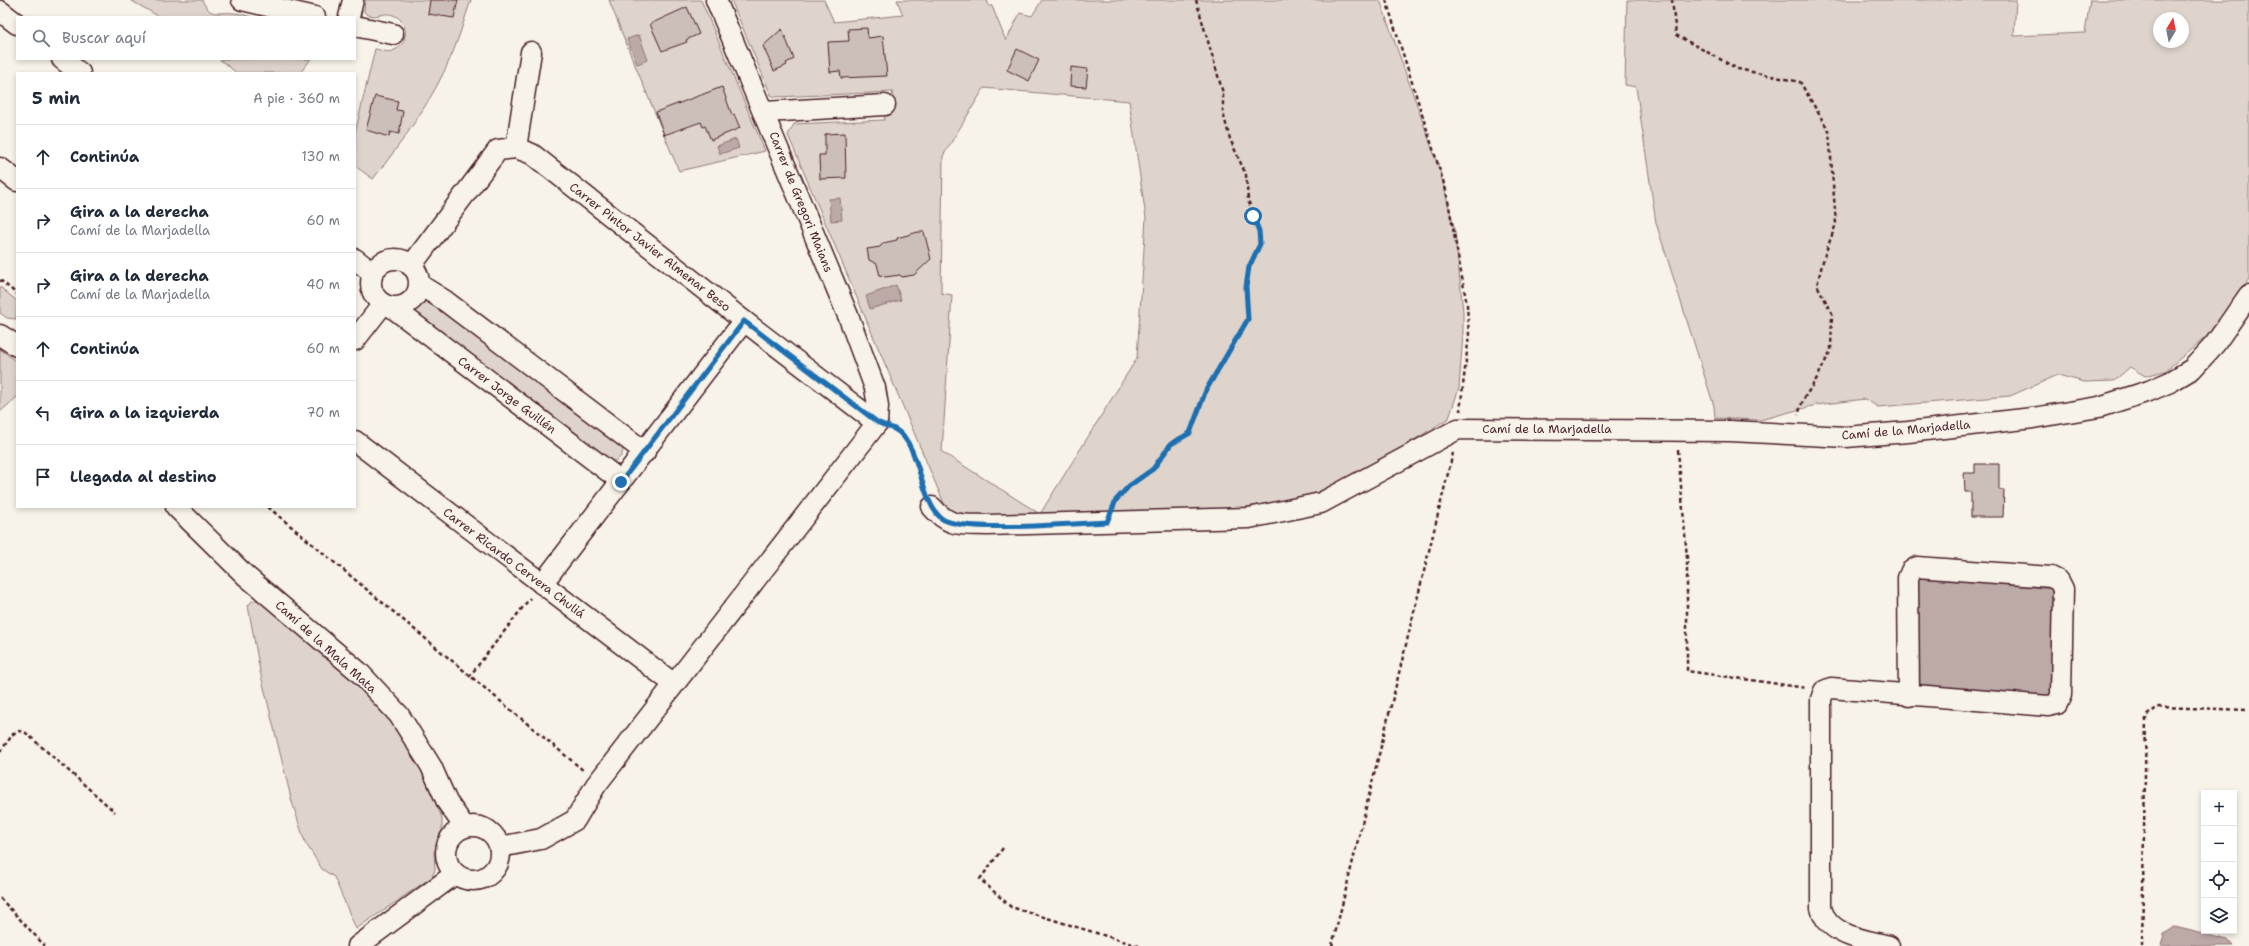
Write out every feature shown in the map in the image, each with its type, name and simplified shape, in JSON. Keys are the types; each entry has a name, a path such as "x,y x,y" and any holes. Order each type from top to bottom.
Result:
{"street":[{"path":"242,0 311,16"},
{"path":"349,16 353,0"},
{"name":"Carrer de Gregori Maians","path":"716,0 849,318 875,388 877,414"},
{"path":"0,11 16,23"},
{"path":"356,26 393,34"},
{"path":"411,266 498,150 516,148 531,52"},
{"path":"63,60 79,72"},
{"path":"764,112 885,106"},
{"name":"Carrer Pintor Javier Almenar Beso","path":"516,148 532,154 744,321 877,414"},
{"path":"0,168 16,180"},
{"path":"356,260 373,273"},
{"path":"390,260 400,260 411,266 418,276 420,285 412,301 405,306 388,306 373,293 371,280 373,273 378,266 390,260"},
{"path":"420,285 444,300 645,452"},
{"name":"Camí de la Marjadella","path":"932,507 942,519 958,524 1052,525 1250,518 1322,503 1458,429 1676,430 1846,437 1908,432 2033,418 2099,407 2149,391 2170,382 2192,369 2215,344 2249,295"},
{"path":"356,339 388,306"},
{"name":"Carrer Jorge Guillén","path":"388,306 621,482"},
{"path":"537,590 645,452 744,321"},
{"path":"500,848 541,839 575,820 598,783 877,414"},
{"name":"Carrer Ricardo Cervera Chuliá","path":"356,442 537,590 674,684"},
{"name":"Camí de la Mala Mata","path":"177,508 246,576 359,672 399,714 431,766 447,802 464,826"},
{"path":"1889,946 1852,936 1832,926 1823,916 1821,908 1821,699 1824,691 1831,688 1909,696 2048,706 2057,704 2061,695 2063,590 2059,581 2051,577 1917,567 1911,571 1908,578 1909,696"},
{"path":"464,826 484,828 491,833 500,848 498,864 487,877 471,880 455,874 450,868 446,851 452,836 464,826"},
{"path":"358,946 455,874"}],"path":[{"path":"1107,522 1116,500 1129,486 1153,469 1171,444 1190,433 1206,390 1248,319 1246,287 1249,267 1260,244 1259,231 1248,200 1246,175 1230,139 1223,113 1223,93 1196,0"},
{"path":"1332,946 1458,429 1469,335 1467,305 1446,190 1386,0"},
{"path":"1672,0 1676,35 1738,70 1800,82 1829,131 1836,224 1824,258 1817,285 1832,313 1831,350 1817,378 1803,400 1793,435"},
{"path":"0,280 16,293"},
{"path":"877,414 897,431 910,446 932,507"},
{"path":"1676,430 1687,558 1687,671 1824,691"},
{"path":"269,508 469,677 598,783"},
{"path":"469,677 537,590"},
{"path":"2142,946 2146,716 2158,707 2249,710"},
{"path":"0,752 13,734 19,731 26,733 115,812"},
{"path":"1003,848 980,879 1011,907 1139,946"},
{"path":"0,898 45,946"}],"shaded area":[{"path":"130,0 202,0 205,6 212,12 236,13 248,16 158,16"},
{"path":"365,0 471,0 453,52 437,86 407,134 373,179 356,167 356,129 375,49 392,51 398,48 404,39 405,28 399,18 393,15 386,14 371,16 364,12"},
{"path":"609,0 701,0 765,151 679,171"},
{"path":"731,0 824,0 834,22 903,15 897,0 987,0 989,6 992,6 1006,41 1020,13 1032,16 1042,0 1380,0 1440,171 1455,232 1463,311 1463,334 1459,388 1449,418 1361,473 1313,494 1300,498 1235,509 987,519 954,514 946,508 788,135 794,124 884,120 893,92 775,97 771,95","holes":["984,88 1129,101 1146,218 1137,358 1040,514 942,452 952,295 941,293 943,156"]},
{"path":"1627,0 2016,0 2014,36 2085,33 2090,0 2249,0 2249,279 2206,337 2165,371 2145,376 2130,367 2114,381 2084,382 2058,375 2010,396 1878,407 1865,399 1816,405 1760,420 1715,418 1714,406 1656,223 1636,87 1625,85"},
{"path":"639,35 648,60 637,64 627,39"},
{"path":"220,60 310,60 301,72 236,72"},
{"path":"736,139 739,148 720,154 717,146"},
{"path":"840,198 842,220 831,221 829,199"},
{"path":"896,285 901,300 870,309 866,296"},
{"path":"0,287 16,300 16,319 7,318 0,313"},
{"path":"425,297 622,444 622,455 615,461 608,462 417,315 415,306"},
{"path":"0,349 16,361 16,398 0,412"},
{"path":"1917,576 2053,589 2053,696 1918,687"},
{"path":"252,601 261,601 375,699 412,749 437,802 442,819 442,832 434,852 435,870 432,877 356,929 334,877 322,869 305,842 292,802 260,671 248,606"},
{"path":"2175,927 2228,940 2233,946 2161,946 2164,934"}],"building":[{"path":"430,0 458,0 454,18 428,14"},
{"path":"687,7 699,34 686,40 687,42 662,51 650,24"},
{"path":"867,28 868,38 883,36 887,76 841,78 840,71 830,72 828,42 849,41 848,29"},
{"path":"782,29 794,59 786,63 787,65 774,71 763,46"},
{"path":"1017,49 1039,60 1029,81 1007,70"},
{"path":"1071,67 1088,69 1086,87 1070,86"},
{"path":"722,87 732,115 734,114 740,128 711,140 705,126 703,127 701,122 664,135 656,112"},
{"path":"375,96 398,101 396,110 403,111 399,134 390,132 389,137 366,130"},
{"path":"845,133 846,178 820,179 819,155 825,155 825,134"},
{"path":"918,232 924,232 931,259 914,275 902,277 900,275 885,277 883,275 880,276 877,264 869,260 867,249 880,247 883,243 897,240 897,238"},
{"path":"1975,464 1999,464 1999,490 2004,490 2003,517 1971,517 1971,492 1965,492 1964,473 1975,473"}],"route":[{"path":"621,482 744,321 877,422 897,431 910,446 932,507 942,519 958,524 988,525 1052,525 1107,522 1116,500 1129,486 1153,469 1171,444 1190,433 1206,390 1229,353 1235,338 1248,319 1246,287 1249,267 1260,244 1259,231 1253,216"}]}
